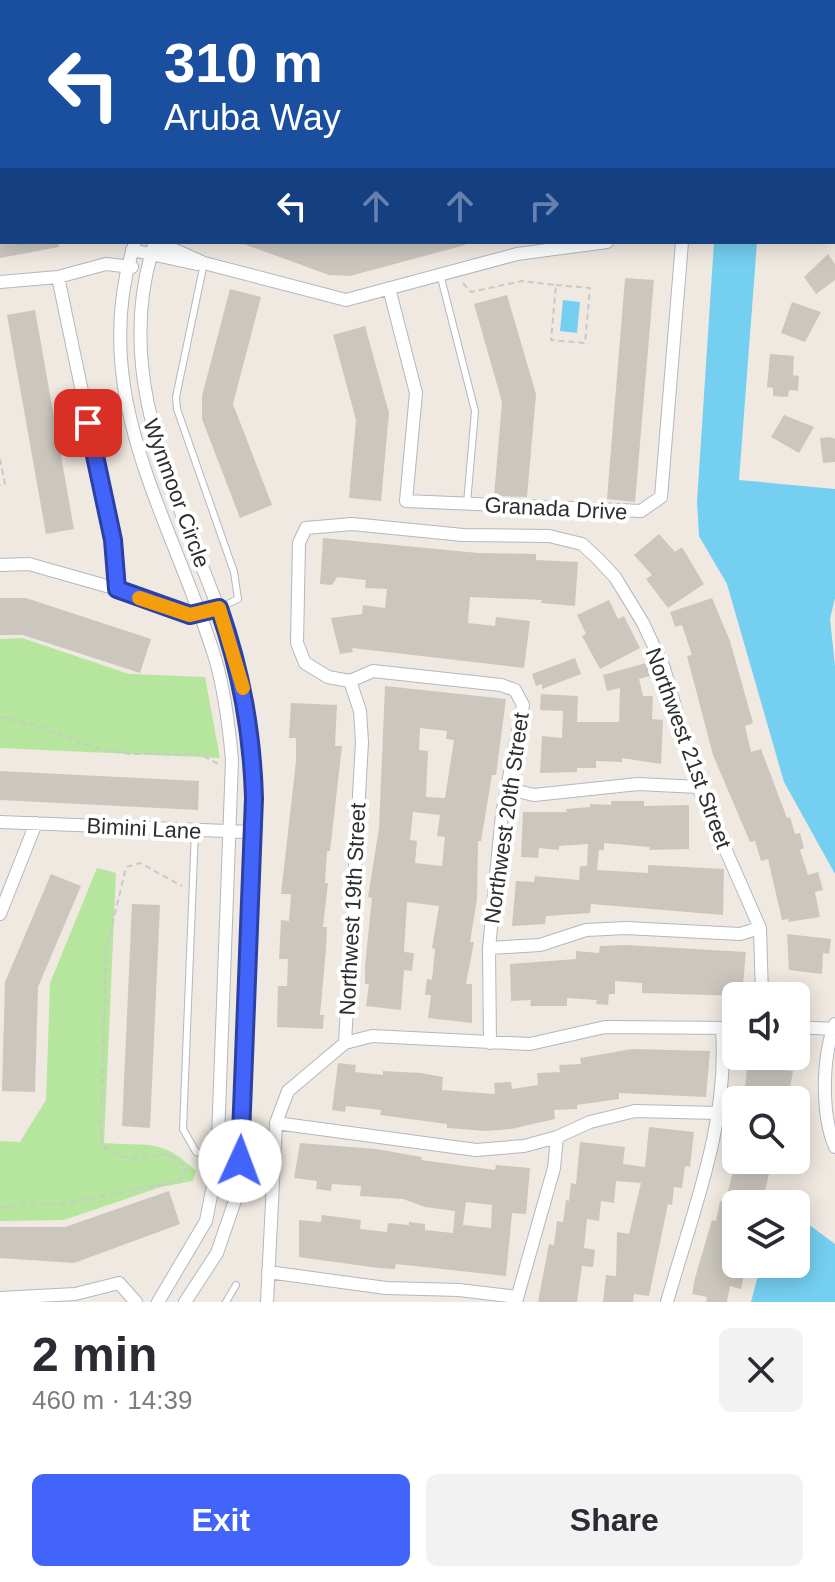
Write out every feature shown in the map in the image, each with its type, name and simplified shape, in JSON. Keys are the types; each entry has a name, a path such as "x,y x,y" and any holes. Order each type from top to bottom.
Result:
{"street":[{"name":"Wynmoor Circle","path":"155,244 147,270 139,323 145,402 156,444 219,608 242,680 252,740 252,832 239,1189 217,1253 185,1302"},
{"path":"161,244 204,263 346,300 517,254 592,244"},
{"name":"Granada Drive","path":"389,288 416,393 406,501 641,511 661,497 682,244"},
{"name":"Wynmoor Circle","path":"133,246 118,321 119,366 127,410 141,462 199,614 227,713 232,777 217,1158 206,1221 158,1302"},
{"path":"133,246 150,256 193,264 204,263"},
{"path":"0,282 58,277 106,264 147,270"},
{"path":"58,277 113,540 117,589"},
{"name":"Northwest 21st Street","path":"350,681 328,677 305,663 297,643 299,543 306,528 352,524 463,535 549,536 582,544 615,577 643,623 664,668 698,787 760,928 762,982"},
{"path":"0,565 29,564 117,589 170,609 199,614 219,608"},
{"name":"Northwest 20th Street","path":"350,681 373,671 501,685 515,690 523,705 502,814 489,948 490,1043"},
{"name":"Northwest 19th Street","path":"267,1302 276,1123 288,1091 345,1043 362,742 360,711 350,681"},
{"path":"509,789 534,795 638,784 698,787"},
{"name":"Bimini Lane","path":"0,822 252,832"},
{"path":"0,914 36,823"},
{"path":"489,948 540,945 586,930 626,928 740,934 760,928"},
{"path":"810,1027 834,1026 827,1094 830,1134 835,1147"},
{"path":"345,1043 372,1036 530,1044 605,1027 722,1030"},
{"path":"667,1302 708,1170 723,1070"},
{"path":"276,1123 476,1150 524,1146 557,1137 590,1122 635,1111 718,1113"},
{"path":"268,1272 386,1288 459,1290 517,1299 554,1168 557,1137"},
{"path":"0,1298 75,1294 119,1283 136,1302"}],"lane":[{"path":"204,263 176,397 182,427 239,592 234,604 219,608"},
{"path":"440,274 475,411 467,503"},
{"path":"195,830 183,1129 196,1152 217,1158"},
{"path":"226,1302 236,1285"}],"path":[{"path":"453,271 471,292 522,281 590,288 585,343 551,340 556,285"},
{"path":"0,459 5,484 0,485"},
{"path":"0,717 35,725 95,748 131,754 200,754 232,777"},
{"path":"0,1207 67,1203 173,1182 185,1176 185,1166 169,1154 126,1160 110,1152 102,1145 101,1130 106,952 126,867 140,863 173,884 192,888"}],"green space":[{"path":"22,638 129,674 205,677 220,758 0,748 0,639"},
{"path":"97,868 116,873 104,1143 163,1148 196,1171 193,1181 161,1187 64,1220 0,1221 0,1141 20,1142 46,1100 50,983"}],"water":[{"path":"714,244 757,244 739,480 835,489 835,598 830,619 835,666 835,874 784,782 727,584 699,536 697,502"},
{"path":"563,300 580,302 577,333 560,331"},
{"path":"810,1225 835,1244 835,1302 751,1302 757,1278 810,1278"}],"building":[{"path":"0,244 58,244 59,247 0,258"},
{"path":"244,244 465,245 350,276 329,275"},
{"path":"828,254 835,264 835,280 816,294 804,277"},
{"path":"625,278 654,280 635,502 607,499"},
{"path":"230,289 261,297 233,404 272,505 240,518 202,419 202,396"},
{"path":"507,295 536,394 527,497 494,496 502,402 474,304"},
{"path":"792,302 821,312 805,342 781,333"},
{"path":"35,310 74,529 46,534 7,315"},
{"path":"365,326 389,413 381,501 349,498 356,420 333,335"},
{"path":"770,354 794,356 793,375 799,376 798,391 789,390 788,397 773,396 773,388 767,387"},
{"path":"784,415 814,427 799,453 771,437"},
{"path":"820,438 835,439 835,462 823,463"},
{"path":"659,534 675,552 682,547 704,584 668,608 646,579 652,575 634,555"},
{"path":"323,538 478,553 536,554 536,560 578,562 575,606 541,603 542,600 470,597 468,623 495,626 496,617 530,621 524,668 352,648 353,652 340,654 331,618 362,614 363,605 385,608 387,589 365,588 366,580 337,577 332,585 320,584"},
{"path":"0,598 26,598 151,639 140,673 23,635 0,635"},
{"path":"712,598 730,641 753,723 745,726 751,752 761,749 787,818 790,817 795,834 800,833 804,848 800,850 808,875 818,872 823,890 815,892 820,917 788,922 789,919 782,920 768,859 761,861 755,841 750,842 713,755 687,656 692,655 682,625 675,627 670,612"},
{"path":"609,600 618,619 624,616 640,648 600,669 582,636 586,634 577,615"},
{"path":"575,658 581,674 542,689 542,684 536,686 532,674"},
{"path":"646,663 650,676 639,679 643,696 653,696 652,719 663,720 661,764 622,758 622,762 596,761 596,768 577,768 577,772 540,773 542,736 562,738 563,711 540,710 541,694 578,696 577,722 619,722 620,688 607,691 603,675"},
{"path":"385,686 506,699 496,775 492,775 481,841 478,841 477,899 470,942 474,942 466,984 472,984 472,1023 428,1018 431,995 425,995 427,979 432,980 435,949 432,948 439,906 407,902 404,952 414,953 412,971 404,970 401,1010 366,1006 369,984 365,984 365,966 372,898 368,897 379,828","holes":["420,728 447,731 446,739 454,740 445,798 426,797 428,751 419,750","413,812 440,815 437,836 445,837 442,866 415,863 417,841 410,840"]},
{"path":"291,703 337,705 335,746 342,746 330,851 327,851 325,883 328,883 323,927 327,927 320,1015 324,1015 323,1029 277,1027 278,986 287,986 288,959 279,959 281,920 289,921 291,894 281,894 296,761 296,738 289,738"},
{"path":"0,771 199,781 198,810 0,800"},
{"path":"611,801 644,801 644,806 689,805 689,849 649,850 650,847 604,843 604,850 599,850 597,870 648,873 648,865 724,869 723,915 591,904 590,913 546,916 545,924 512,926 516,881 534,882 535,876 579,880 580,866 587,866 588,844 559,846 559,850 539,848 538,858 521,857 523,812 567,812 566,809 590,807 590,804 611,805"},
{"path":"51,874 81,886 38,987 35,1092 2,1091 5,982"},
{"path":"132,904 160,905 150,1128 122,1126"},
{"path":"787,934 831,939 829,954 823,953 822,974 789,970"},
{"path":"600,946 746,952 743,982 722,982 722,995 642,993 642,983 615,981 615,994 609,994 608,1005 596,1004 597,1000 567,998 567,1006 530,1006 531,1000 511,1001 510,964 576,959 576,951 599,953"},
{"path":"632,1049 710,1051 706,1097 619,1093 619,1099 577,1105 577,1109 554,1110 555,1119 486,1131 447,1128 447,1124 380,1115 381,1110 346,1106 345,1112 332,1110 338,1063 356,1065 355,1072 383,1075 383,1071 421,1073 443,1077 442,1090 495,1094 494,1083 511,1082 512,1089 538,1085 537,1073 560,1072 559,1065 581,1064 580,1058"},
{"path":"747,1070 793,1071 790,1086 745,1086"},
{"path":"649,1127 694,1132 690,1167 685,1166 682,1188 674,1187 672,1205 668,1204 649,1296 634,1294 633,1302 603,1302 606,1275 616,1276 617,1232 629,1234 641,1183 616,1181 614,1203 601,1201 599,1221 587,1219 584,1248 595,1250 593,1267 582,1266 577,1302 538,1302 549,1244 554,1245 557,1221 563,1222 571,1183 576,1184 580,1142 625,1147 623,1164 645,1167"},
{"path":"300,1143 376,1149 422,1157 421,1160 495,1170 496,1165 530,1168 526,1214 512,1213 506,1276 396,1264 395,1269 378,1268 299,1257 299,1220 321,1222 322,1215 361,1220 360,1229 387,1232 388,1223 409,1225 409,1222 425,1224 425,1230 453,1233 455,1211 425,1207 403,1199 360,1196 361,1186 332,1184 331,1191 316,1189 317,1181 294,1178","holes":["466,1202 492,1205 491,1228 463,1225"]},
{"path":"732,1174 769,1174 765,1190 728,1190"},
{"path":"169,1191 180,1224 74,1263 0,1258 0,1227 65,1227"},
{"path":"720,1201 722,1278 743,1278 741,1289 730,1286 727,1302 706,1302 707,1297 692,1294"}],"slow traffic":[{"path":"139,598 190,615 219,608 243,688"}],"route":[{"path":"88,423 113,540 117,589 190,615 219,608 242,680 252,740 254,798 240,1161"}]}
